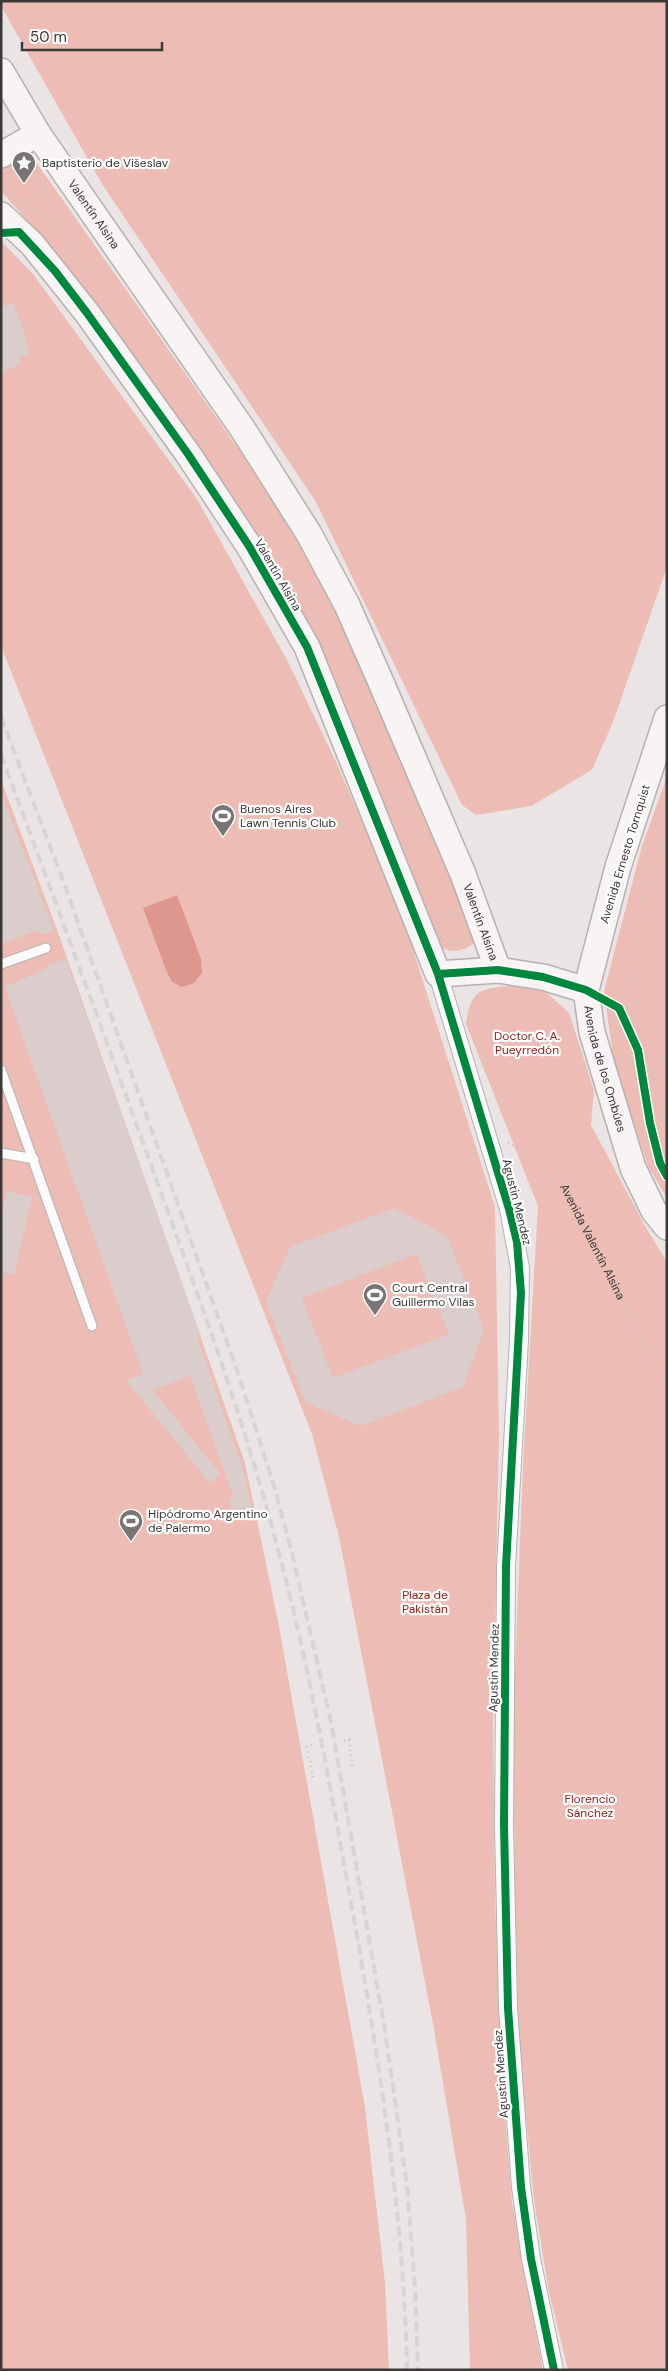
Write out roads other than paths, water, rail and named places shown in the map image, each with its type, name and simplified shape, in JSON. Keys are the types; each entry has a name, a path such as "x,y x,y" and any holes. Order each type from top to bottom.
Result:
{"main road":[{"name":"Valentín Alsina","path":"1,71 38,134 242,428 309,534 347,605 380,680 463,874 498,970"},
{"path":"1,155 38,134"},
{"name":"Valentín Alsina","path":"14,207 19,232 55,271 87,313 188,454 249,546 306,647 438,974"},
{"name":"Avenida Ernesto Tornquist","path":"586,990 618,867 667,718"},
{"name":"Avenida de los Ombúes","path":"438,974 498,970 543,977 586,990 588,1017 633,1168 654,1211 667,1226"}],"street":[{"name":"Agustin Mendez","path":"438,974 509,1209 520,1268 519,1340 506,1566 504,1825 508,2008 521,2187 531,2259 554,2370"}],"lane":[{"path":"1,964 46,948"},
{"path":"1,1070 92,1326"},
{"path":"1,1153 34,1159"}],"railway":[{"path":"1,717 65,886 238,1373 274,1486 292,1553 331,1722 385,2030 407,2186 415,2287 418,2370"},
{"path":"1,755 209,1326 254,1464 292,1604 313,1698 331,1793 375,2044 396,2206 405,2315 407,2370"}],"place":[{"name":"Baptisterio de Višeslav","path":"24,184"},
{"name":"Buenos Aires Lawn Tennis Club","path":"223,837"},
{"name":"Court Central Guillermo Vilas","path":"375,1316"},
{"name":"Hipódromo Argentino de Palermo","path":"131,1542"}],"park label":[{"name":"Doctor C. A. Pueyrredón","path":"527,1043"},
{"name":"Plaza de Pakistán","path":"425,1602"},
{"name":"Florencio Sánchez","path":"590,1806"}]}
